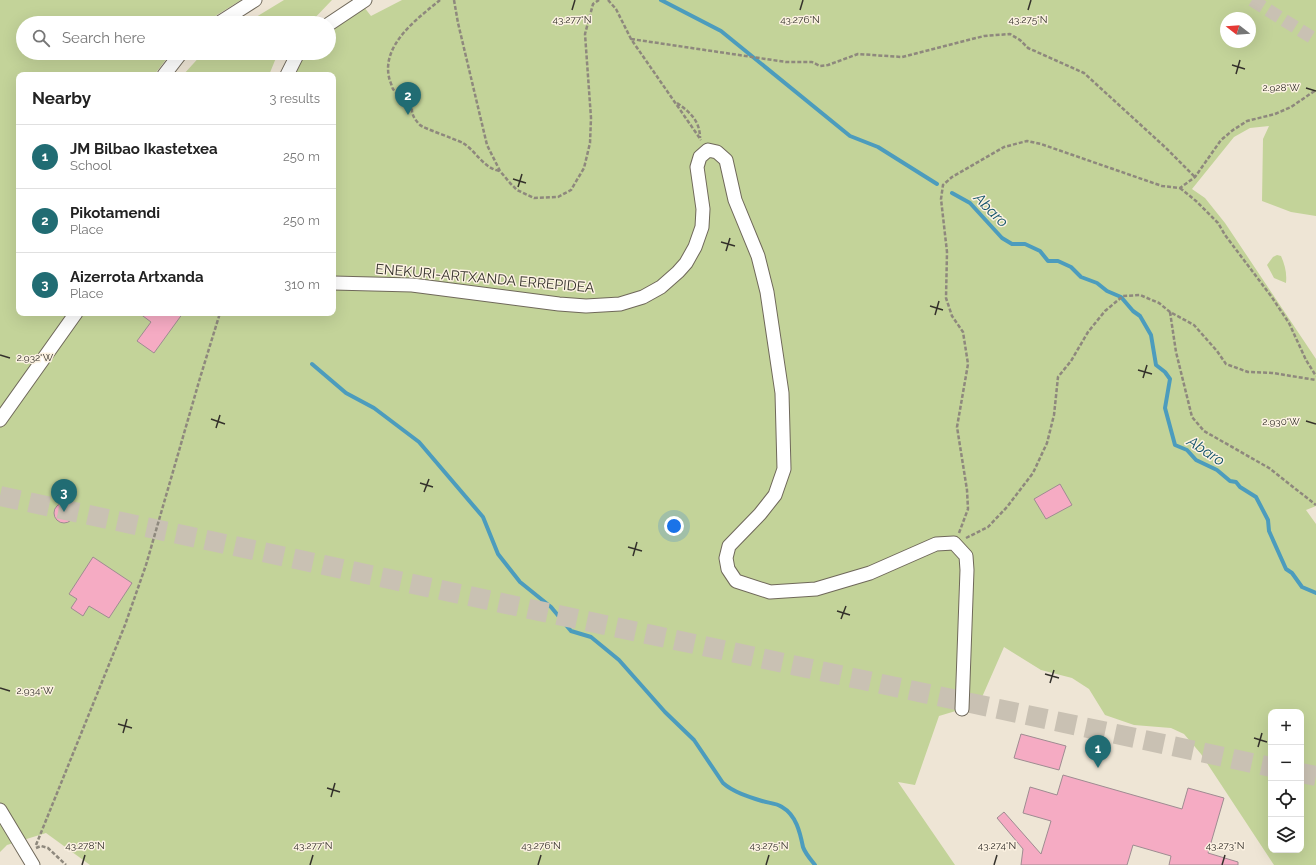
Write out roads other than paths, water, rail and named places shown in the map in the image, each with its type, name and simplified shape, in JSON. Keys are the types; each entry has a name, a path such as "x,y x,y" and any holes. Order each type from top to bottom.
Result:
{"street":[{"path":"230,16 255,0"},
{"path":"336,19 365,0"},
{"path":"166,72 176,60"},
{"path":"288,72 294,60"},
{"name":"ENEKURI-ARTXANDA ERREPIDEA","path":"336,283 412,285 559,304 586,306 620,304 643,297 661,287 678,272 686,263 695,247 702,227 703,209 697,167 700,157 708,150 717,152 726,160 735,200 758,256 767,292 782,393 784,469 775,495 760,514 729,546 726,558 728,568 736,581 770,592 816,589 870,573 936,544 954,543 966,556 967,570 962,709"},
{"path":"0,420 74,316"},
{"path":"0,810 29,859"}],"waterway":[{"name":"Abaro","path":"661,0 721,31 850,136 878,147 937,184"},
{"name":"Abaro","path":"952,193 970,203 1002,238 1012,244 1025,244 1040,251 1048,261 1058,261 1071,267 1081,277 1097,283 1107,291 1121,297 1133,311 1140,316 1151,335 1156,365 1165,372 1170,379 1165,408 1175,445 1187,450 1196,460 1217,470 1230,481 1236,482 1240,487 1256,497 1268,520 1269,531 1286,569 1292,573 1302,587 1316,593"},
{"path":"312,364 346,393 374,408 419,442 483,517 498,554 520,582 551,607 571,631 591,637 619,660 665,712 694,740 723,783 741,794 777,805 787,810 797,824 803,847 815,865"}],"tunnel":[{"path":"1252,0 1316,40"},
{"path":"0,496 1268,766"},
{"path":"1304,774 1316,776"}],"place":[{"name":"Pikotamendi","path":"408,115"},
{"name":"Aizerrota Artxanda","path":"64,512"},
{"name":"JM Bilbao Ikastetxea","path":"1098,768"}]}
